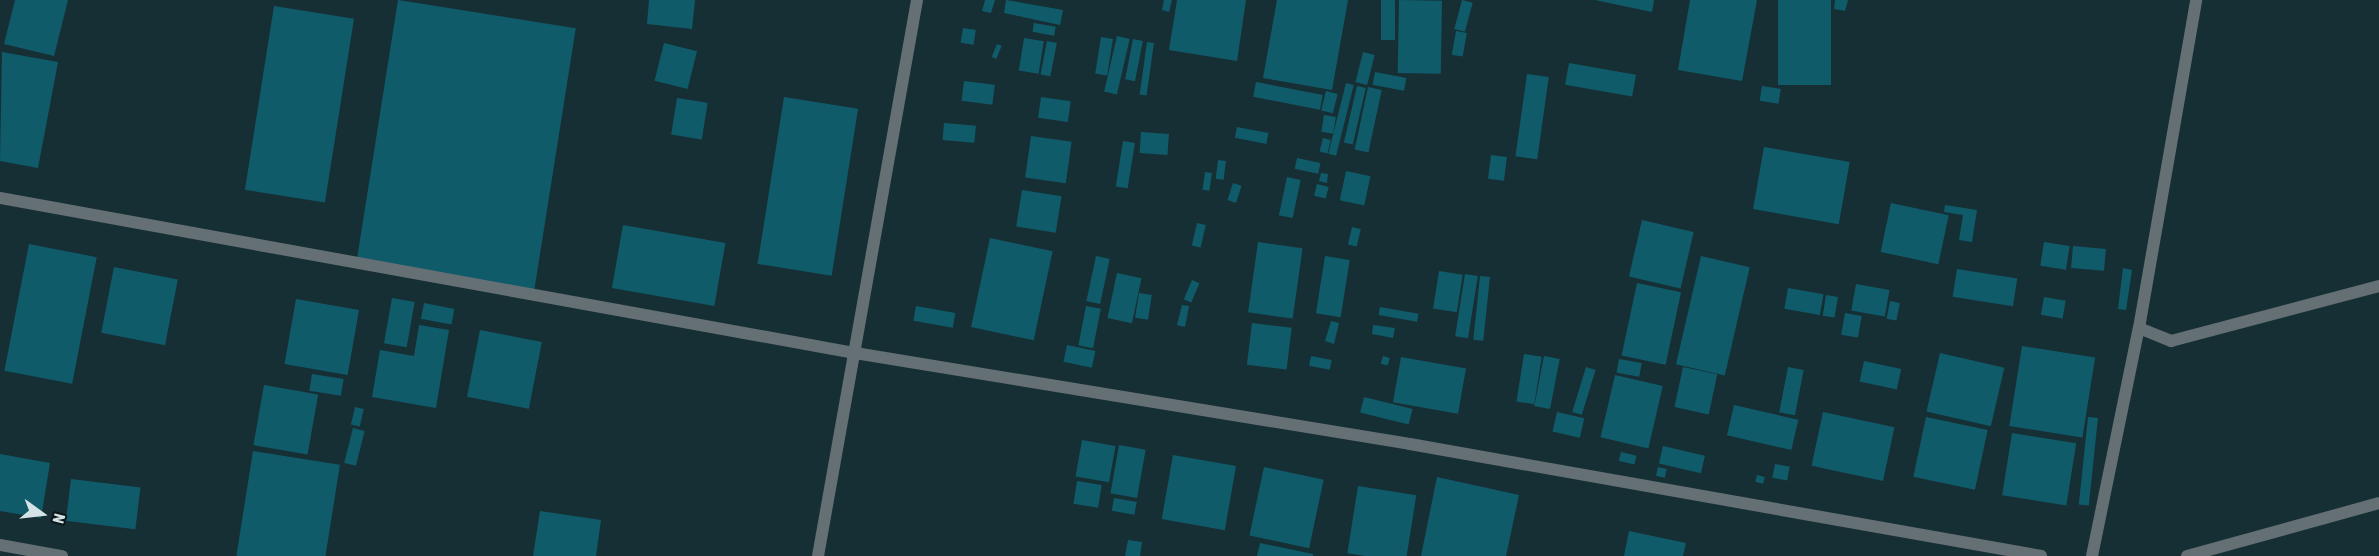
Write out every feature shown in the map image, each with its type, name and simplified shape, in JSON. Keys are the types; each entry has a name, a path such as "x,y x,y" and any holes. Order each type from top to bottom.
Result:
{"street":[{"path":"818,556 917,0"},
{"path":"2092,556 2139,328 2196,0"},
{"path":"0,198 855,353 1410,444 2041,556"},
{"path":"2139,328 2170,340 2379,286"},
{"path":"2187,556 2379,502"},
{"path":"0,545 62,556"}],"building":[{"path":"15,0 68,0 54,56 4,44"},
{"path":"398,0 576,28 534,292 356,264"},
{"path":"649,0 695,0 692,29 647,24"},
{"path":"985,0 995,0 991,13 982,11"},
{"path":"1006,0 1063,10 1060,25 1004,13"},
{"path":"1164,0 1172,0 1169,12 1162,10"},
{"path":"1177,0 1246,0 1237,61 1169,50"},
{"path":"1277,0 1348,0 1332,90 1263,78"},
{"path":"1381,0 1395,0 1395,40 1381,40"},
{"path":"1399,0 1442,1 1441,74 1398,73"},
{"path":"1462,0 1473,3 1465,32 1454,29"},
{"path":"1595,0 1654,0 1652,12"},
{"path":"1690,0 1757,0 1742,81 1678,70"},
{"path":"1778,0 1831,0 1831,85 1778,85"},
{"path":"1835,0 1848,0 1845,11 1834,9"},
{"path":"274,6 354,19 325,202 245,190"},
{"path":"1034,23 1056,27 1054,36 1032,32"},
{"path":"963,28 976,30 973,45 961,43"},
{"path":"1456,31 1467,33 1463,57 1452,55"},
{"path":"1117,36 1130,39 1117,94 1104,92"},
{"path":"1101,37 1113,39 1107,75 1095,74"},
{"path":"1024,38 1044,41 1039,74 1019,71"},
{"path":"1133,39 1143,41 1135,81 1125,79"},
{"path":"1047,41 1057,43 1050,76 1041,74"},
{"path":"1147,42 1154,43 1147,95 1140,94"},
{"path":"664,43 697,51 688,89 655,81"},
{"path":"997,44 1002,46 996,59 992,57"},
{"path":"2,52 58,62 38,168 0,161"},
{"path":"1363,52 1375,55 1367,85 1356,82"},
{"path":"1569,63 1636,75 1632,96 1565,85"},
{"path":"1375,72 1406,78 1404,91 1373,85"},
{"path":"1527,74 1549,77 1537,159 1515,156"},
{"path":"964,81 995,85 992,105 962,101"},
{"path":"1256,82 1323,95 1320,110 1253,97"},
{"path":"1346,83 1354,85 1336,156 1328,154"},
{"path":"1357,86 1366,88 1353,145 1344,143"},
{"path":"1762,86 1781,89 1778,104 1760,101"},
{"path":"1368,87 1382,90 1368,153 1355,150"},
{"path":"1326,91 1338,94 1333,113 1321,110"},
{"path":"784,97 858,109 832,276 758,264"},
{"path":"1041,97 1071,101 1068,122 1038,118"},
{"path":"677,98 708,103 702,139 671,135"},
{"path":"1324,115 1336,117 1333,134 1321,132"},
{"path":"944,123 976,126 974,143 943,140"},
{"path":"1237,127 1268,133 1266,144 1235,138"},
{"path":"1141,132 1169,134 1167,155 1140,153"},
{"path":"1031,136 1072,142 1066,183 1025,178"},
{"path":"1323,138 1331,140 1327,154 1320,152"},
{"path":"1123,141 1135,143 1128,188 1116,186"},
{"path":"1764,147 1850,162 1839,224 1753,209"},
{"path":"1491,155 1507,157 1504,181 1488,179"},
{"path":"1297,158 1320,163 1318,174 1295,169"},
{"path":"1218,160 1226,161 1224,180 1216,179"},
{"path":"1346,171 1370,176 1364,206 1340,200"},
{"path":"1205,172 1212,173 1209,191 1202,190"},
{"path":"1321,173 1328,174 1327,183 1319,181"},
{"path":"1287,177 1301,180 1293,218 1279,215"},
{"path":"1233,183 1242,186 1236,203 1227,200"},
{"path":"1317,184 1329,187 1326,199 1314,196"},
{"path":"1022,190 1062,196 1056,233 1016,227"},
{"path":"1891,203 1949,215 1938,264 1881,252"},
{"path":"1945,205 1977,210 1972,242 1959,240 1963,215 1944,212"},
{"path":"1642,220 1694,232 1681,288 1629,277"},
{"path":"1197,223 1206,225 1201,247 1192,245"},
{"path":"623,225 725,243 714,306 612,288"},
{"path":"1352,227 1361,229 1357,247 1348,245"},
{"path":"990,238 1053,251 1034,340 971,327"},
{"path":"1258,242 1303,248 1293,319 1248,312"},
{"path":"2044,242 2070,246 2066,270 2040,266"},
{"path":"29,244 97,257 72,384 4,371"},
{"path":"2073,246 2106,249 2104,271 2071,268"},
{"path":"1096,256 1110,259 1100,304 1086,301"},
{"path":"1325,256 1350,260 1341,317 1316,313"},
{"path":"1701,256 1750,267 1725,375 1676,364"},
{"path":"114,267 178,279 165,345 101,333"},
{"path":"2123,268 2132,270 2126,310 2118,309"},
{"path":"1957,269 2017,279 2013,306 1953,297"},
{"path":"1439,271 1463,275 1457,312 1433,309"},
{"path":"1117,273 1141,278 1132,323 1107,318"},
{"path":"1465,274 1478,276 1468,338 1455,336"},
{"path":"1480,276 1490,277 1483,341 1473,340"},
{"path":"1192,280 1199,283 1191,302 1184,299"},
{"path":"1637,283 1681,292 1666,365 1622,355"},
{"path":"1856,284 1889,290 1885,316 1851,311"},
{"path":"1788,288 1823,294 1820,315 1784,309"},
{"path":"1139,293 1152,295 1148,320 1135,318"},
{"path":"1826,295 1838,297 1835,318 1823,316"},
{"path":"2044,297 2066,301 2063,319 2041,315"},
{"path":"392,298 415,302 407,347 384,343"},
{"path":"296,299 359,310 348,375 285,364"},
{"path":"1890,301 1900,303 1896,321 1887,319"},
{"path":"424,303 454,309 451,325 421,319"},
{"path":"1182,305 1189,306 1185,327 1177,325"},
{"path":"916,306 955,313 953,328 913,321"},
{"path":"1086,306 1101,309 1093,348 1078,345"},
{"path":"1380,307 1418,314 1417,322 1379,315"},
{"path":"1845,313 1862,316 1858,338 1841,335"},
{"path":"1331,321 1339,323 1334,344 1325,341"},
{"path":"1252,323 1292,328 1287,370 1247,365"},
{"path":"419,325 449,330 436,408 372,397 380,350 414,356"},
{"path":"1373,325 1395,328 1393,338 1372,334"},
{"path":"480,330 542,342 529,409 467,397"},
{"path":"1067,345 1095,351 1092,368 1063,362"},
{"path":"2022,346 2095,358 2082,438 2009,426"},
{"path":"1940,353 2004,368 1991,426 1927,411"},
{"path":"1524,354 1542,357 1534,404 1516,401"},
{"path":"1311,356 1332,360 1330,370 1309,366"},
{"path":"1383,356 1390,358 1388,366 1381,364"},
{"path":"1544,356 1560,359 1550,409 1534,406"},
{"path":"1401,357 1466,368 1458,414 1393,402"},
{"path":"1619,359 1642,363 1639,377 1617,373"},
{"path":"1864,361 1901,369 1897,389 1860,382"},
{"path":"1586,367 1596,370 1582,415 1572,412"},
{"path":"1683,367 1717,374 1709,414 1674,407"},
{"path":"1788,367 1804,370 1795,415 1779,412"},
{"path":"312,374 344,379 341,396 309,391"},
{"path":"1615,375 1663,386 1648,448 1601,437"},
{"path":"264,385 318,395 308,455 253,445"},
{"path":"1364,397 1413,409 1409,425 1360,413"},
{"path":"1734,405 1798,420 1791,450 1727,435"},
{"path":"355,407 364,409 360,427 351,425"},
{"path":"1557,412 1584,418 1580,438 1553,431"},
{"path":"1823,412 1894,427 1883,481 1812,466"},
{"path":"1926,417 1988,430 1975,490 1913,477"},
{"path":"2088,417 2098,418 2089,506 2079,505"},
{"path":"353,428 365,431 356,466 344,463"},
{"path":"2012,433 2076,443 2066,505 2002,495"},
{"path":"1082,440 1115,446 1109,482 1076,476"},
{"path":"1119,445 1146,450 1137,498 1110,493"},
{"path":"1663,446 1705,456 1701,473 1659,464"},
{"path":"253,451 340,465 325,556 236,556"},
{"path":"1621,452 1637,456 1634,465 1619,461"},
{"path":"0,454 50,463 41,518 0,511"},
{"path":"1173,455 1236,466 1225,530 1162,519"},
{"path":"1775,464 1790,467 1787,481 1772,478"},
{"path":"1264,467 1324,480 1309,548 1249,535"},
{"path":"1658,467 1667,469 1665,478 1656,476"},
{"path":"1757,475 1765,477 1763,484 1755,482"},
{"path":"1437,477 1519,495 1506,556 1421,556"},
{"path":"71,479 140,488 135,529 66,521"},
{"path":"1077,481 1102,485 1098,508 1073,504"},
{"path":"1358,486 1416,495 1407,556 1365,556 1347,553"},
{"path":"1114,498 1137,502 1134,515 1112,511"},
{"path":"540,511 601,520 596,556 533,556"},
{"path":"1629,531 1686,543 1683,556 1624,556"},
{"path":"1128,540 1142,542 1140,556 1125,556"},
{"path":"1260,543 1313,554 1313,556 1257,556"}]}
